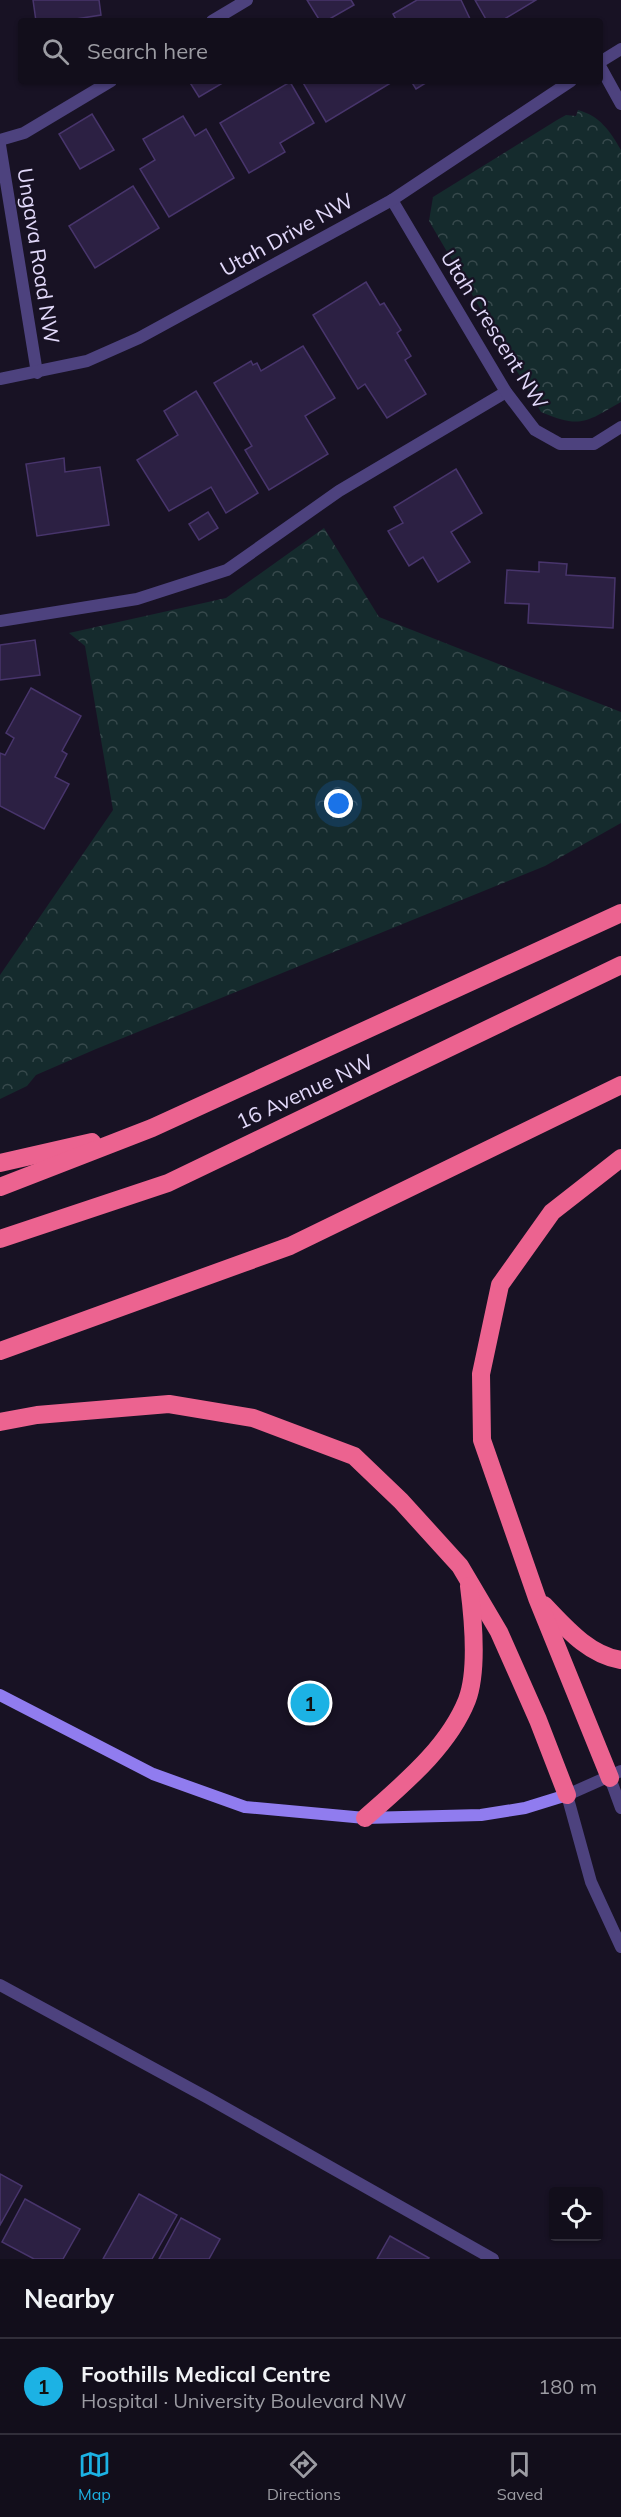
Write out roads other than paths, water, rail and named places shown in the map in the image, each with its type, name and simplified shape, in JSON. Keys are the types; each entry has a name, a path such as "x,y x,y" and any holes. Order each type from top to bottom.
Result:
{"highway":[{"path":"0,1187 152,1128 621,913"},
{"name":"16 Avenue NW","path":"0,1239 168,1182 621,966"},
{"path":"0,1351 290,1246 621,1085"},
{"path":"0,1163 152,1128"},
{"path":"615,1775 537,1598 482,1440 481,1374 500,1285 552,1212 621,1158"},
{"path":"0,1422 37,1415 169,1404 253,1419 354,1456 401,1501 460,1566 468,1578 499,1632 538,1720 567,1795"},
{"path":"364,1818 402,1785 441,1742 467,1699 473,1622 468,1578"},
{"path":"537,1598 573,1635 605,1658 621,1660"}],"street":[{"path":"217,18 247,0"},
{"path":"603,62 621,49"},
{"path":"603,70 621,104"},
{"path":"0,140 24,133 106,84"},
{"name":"Utah Drive NW","path":"0,379 38,373 87,361 139,338 392,200 567,84"},
{"name":"Ungava Road NW","path":"0,145 38,373"},
{"name":"Utah Crescent NW","path":"392,200 506,392 535,430 560,444 594,444 621,427"},
{"path":"0,621 136,599 226,570 339,491 506,392"},
{"path":"0,1695 153,1774 245,1807 364,1818 481,1815 525,1808 567,1795 615,1775 621,1808"},
{"path":"567,1795 591,1882 621,1947"},
{"path":"0,1985 208,2098 493,2259"}],"place":[{"name":"Foothills Medical Centre","path":"310,1703"}]}
